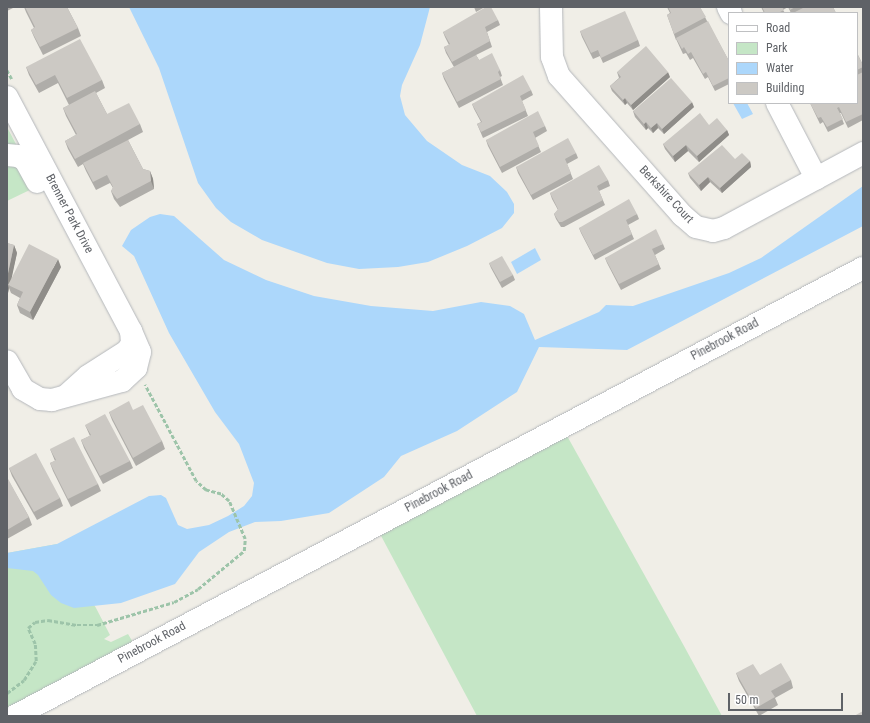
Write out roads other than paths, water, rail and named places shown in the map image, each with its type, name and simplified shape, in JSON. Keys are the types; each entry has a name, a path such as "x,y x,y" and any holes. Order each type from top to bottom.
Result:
{"street":[{"name":"Berkshire Court","path":"551,7 552,57 559,76 691,224 707,230 719,230 863,153"},
{"name":"Brenner Park Drive","path":"7,97 133,356"},
{"path":"778,104 816,178"},
{"path":"7,155 18,156 27,164 133,356 126,379 113,385 66,397 46,400 29,394 18,383 7,361"},
{"name":"Pinebrook Road","path":"14,716 863,268"}],"water":[{"path":"129,7 430,7 420,45 402,85 400,96 405,115 427,141 462,165 490,176 507,192 514,204 514,213 502,228 467,246 428,262 398,267 359,269 327,263 262,240 231,222 216,208 198,183 159,68"},
{"path":"734,104 748,104 753,114 742,119"},
{"path":"863,186 863,226 627,350 539,347 517,392 457,431 401,456 384,477 329,513 281,521 255,522 229,532 199,552 175,584 121,603 74,608 61,603 51,595 38,575 33,571 7,568 7,553 57,544 149,496 161,495 166,498 178,525 187,529 209,525 228,516 244,506 252,496 254,483 239,444 215,412 169,333 134,256 122,246 131,230 150,217 160,214 174,216 224,260 266,280 314,296 371,306 433,311 481,302 510,306 524,314 535,340 599,312 606,305 633,306 729,273 761,258"},
{"path":"535,248 541,260 517,274 511,262"}]}
